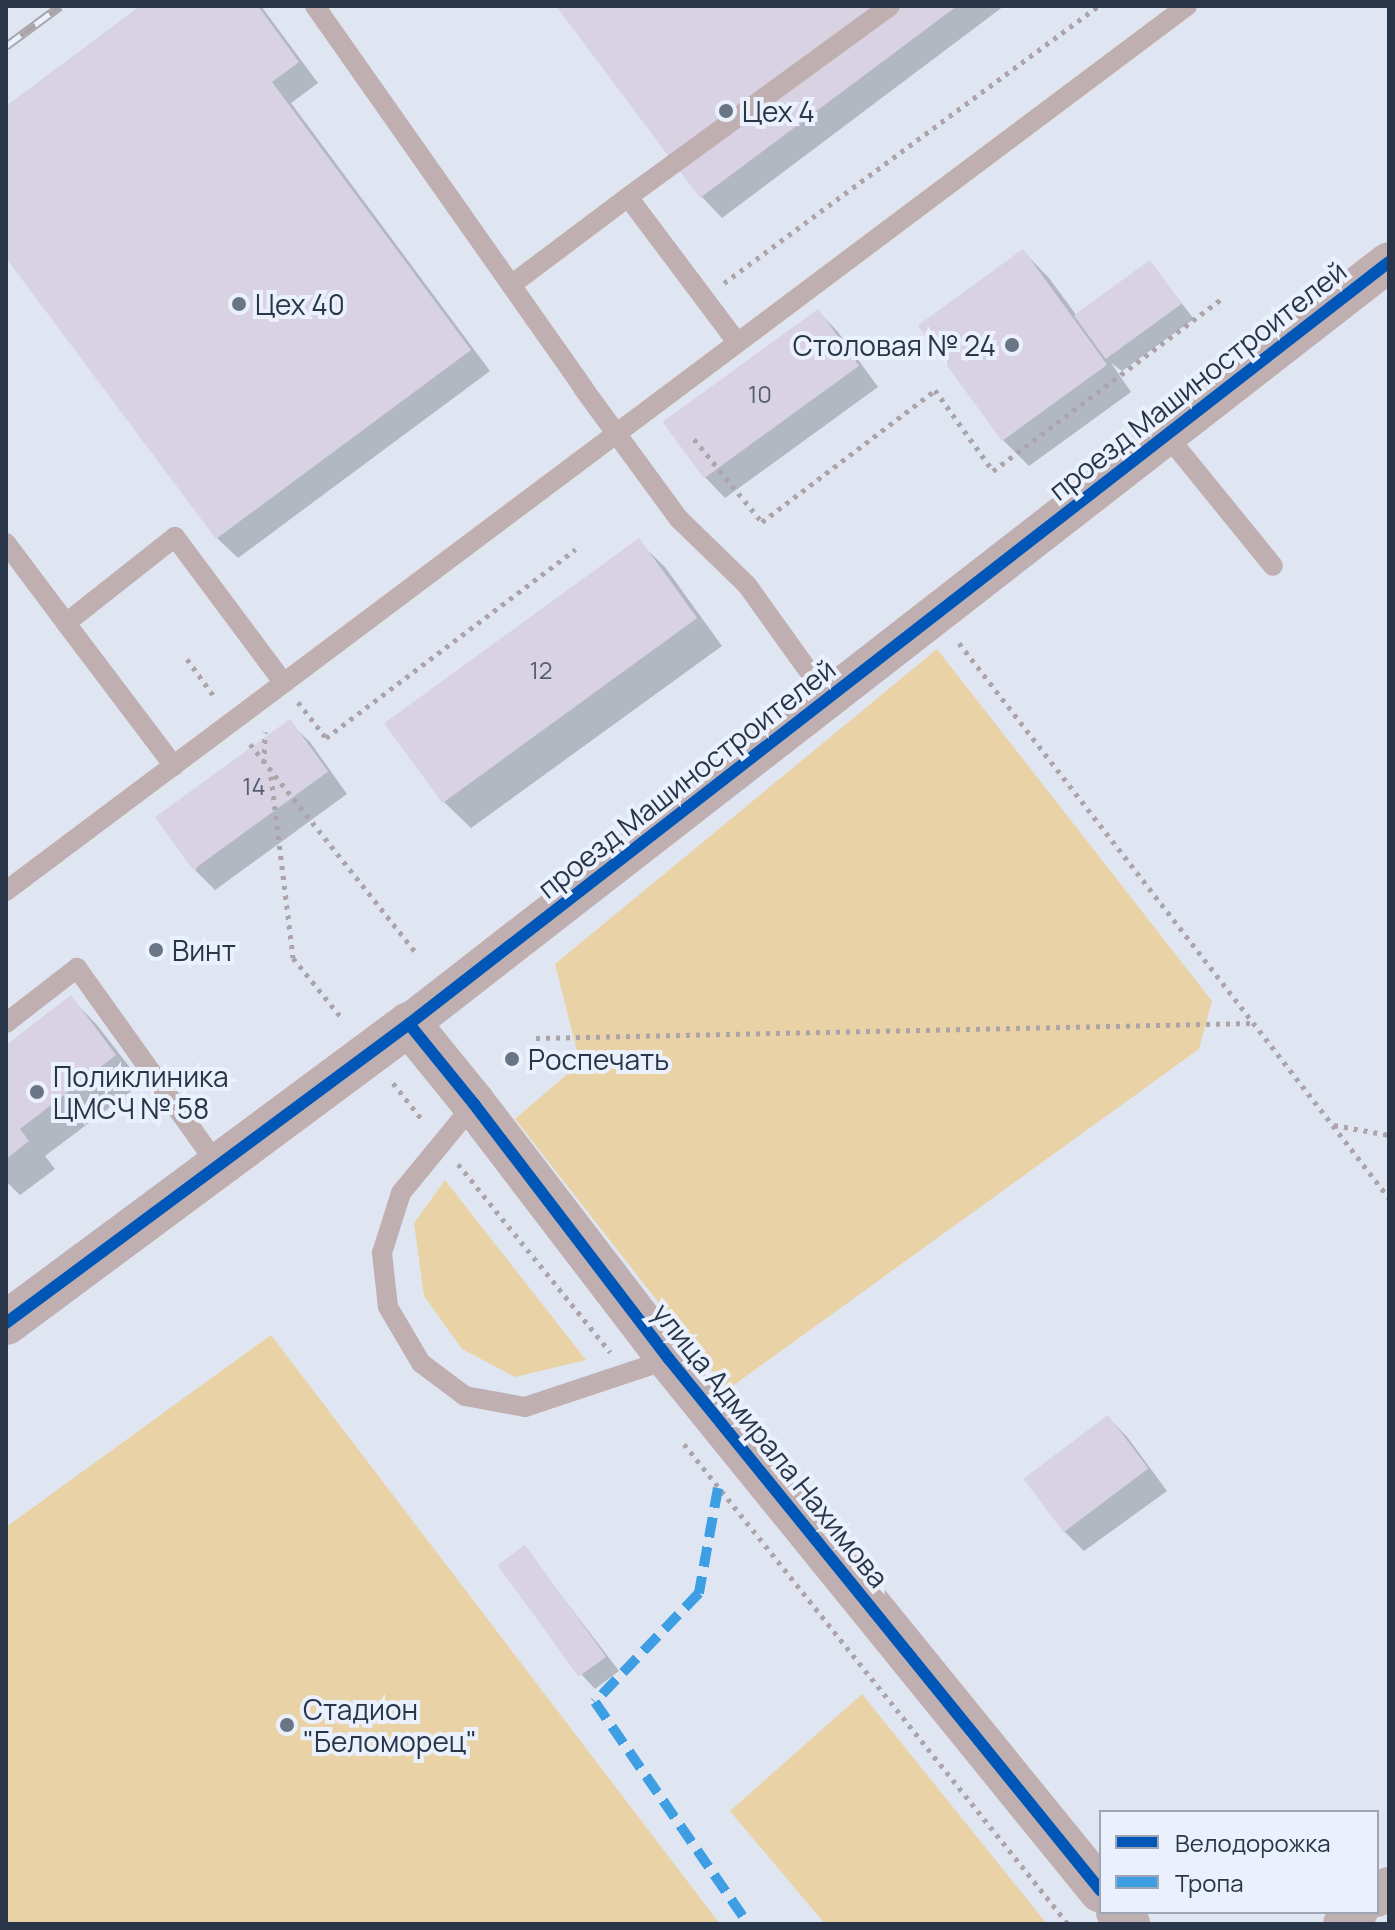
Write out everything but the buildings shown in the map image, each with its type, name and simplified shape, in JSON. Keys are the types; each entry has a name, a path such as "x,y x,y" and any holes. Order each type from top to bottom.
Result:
{"street":[{"name":"проезд Машиностроителей","path":"6,1323 409,1024 1165,433 1389,262"},
{"name":"улица Адмирала Нахимова","path":"409,1024 669,1359 1099,1889"}],"lane":[{"path":"315,6 678,518 747,585 828,698"},
{"path":"511,285 890,6"},
{"path":"6,891 1187,6"},
{"path":"628,197 737,342"},
{"path":"1165,433 1273,566"},
{"path":"66,623 175,537 284,683"},
{"path":"6,543 174,766"},
{"path":"6,1023 77,968 219,1167"},
{"path":"474,1104 401,1193 382,1253 388,1307 421,1363 465,1396 525,1407 669,1359"}],"path":[{"path":"704,298 1098,6"},
{"path":"694,439 762,522 935,390 993,471 1221,299"},
{"path":"285,705 295,698 326,738 576,549"},
{"path":"936,614 1389,1198"},
{"path":"187,659 216,699"},
{"path":"264,763 265,719"},
{"path":"250,744 417,954"},
{"path":"271,774 293,958 341,1017"},
{"path":"536,1038 1253,1023"},
{"path":"390,1079 627,1374"},
{"path":"1333,1125 1389,1135"},
{"path":"682,1442 1068,1924"}],"shaded area":[{"path":"937,649 1212,1001 1199,1049 727,1390 515,1119 580,1063 555,964"},
{"path":"445,1180 586,1360 515,1377 462,1349 424,1296 414,1223"},
{"name":"Стадион \"Беломорец\"","path":"271,1335 720,1924 6,1924 6,1527"},
{"path":"862,1694 1047,1924 825,1924 730,1811"}],"railway":[{"path":"6,46 60,6"}],"marked path":[{"path":"718,1488 699,1593 595,1702 748,1924"}],"cycle path":[{"path":"6,1323 409,1024 1389,262"},
{"path":"409,1024 669,1359 1099,1889"}],"place":[{"name":"Цех 4","path":"726,111"},
{"name":"Цех 40","path":"239,304"},
{"name":"Столовая № 24","path":"1012,345"},
{"name":"Винт","path":"156,950"},
{"name":"Роспечать","path":"512,1059"},
{"name":"Поликлиника ЦМСЧ № 58","path":"37,1092"},
{"name":"Стадион \"Беломорец\"","path":"287,1725"}]}
